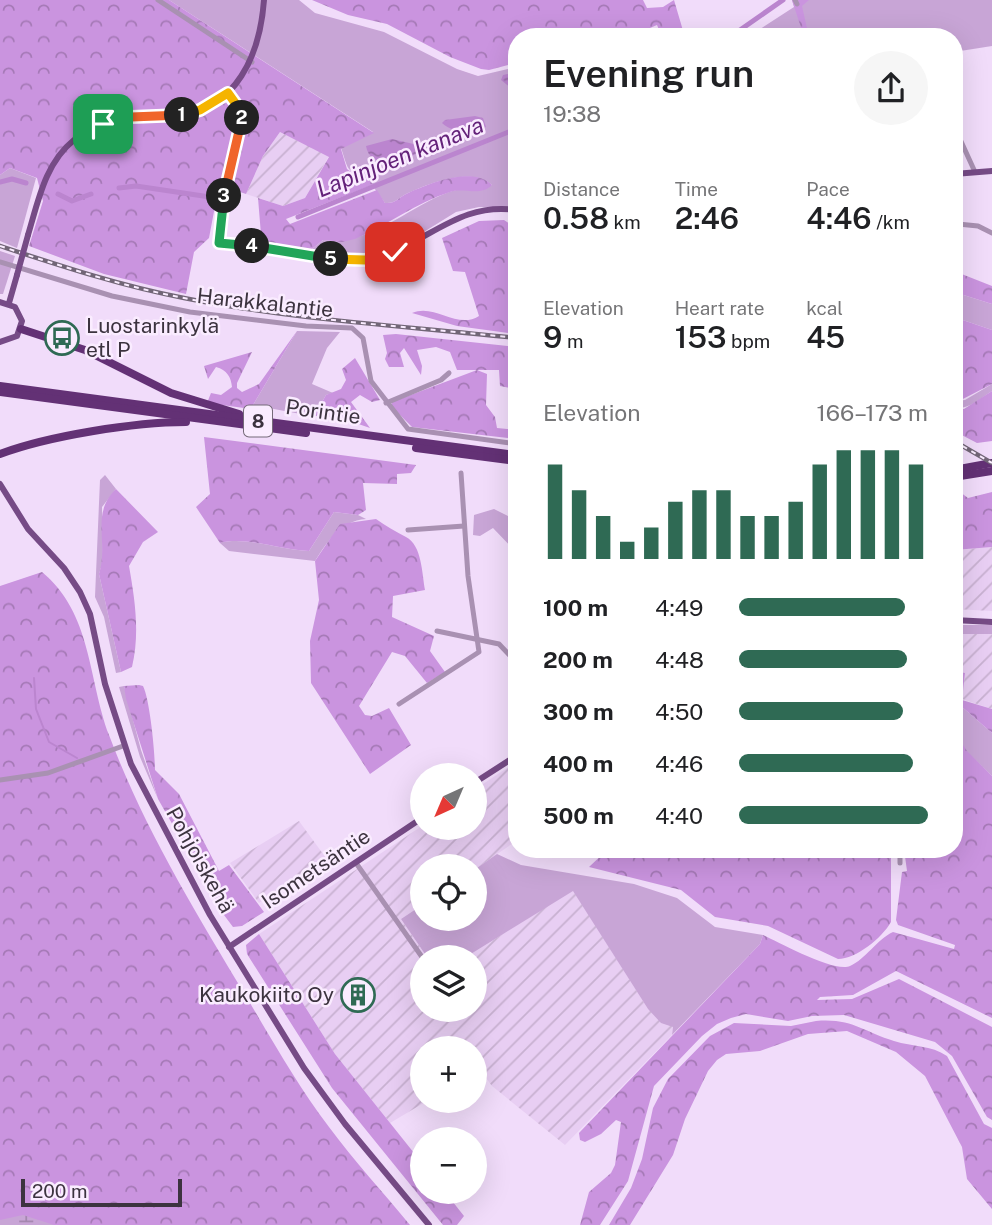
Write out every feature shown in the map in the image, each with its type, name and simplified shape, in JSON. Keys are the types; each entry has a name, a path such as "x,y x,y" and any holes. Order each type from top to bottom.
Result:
{"highway":[{"path":"21,329 85,350 180,396 223,410 293,426"},
{"name":"Porintie","path":"0,386 508,454"},
{"name":"Porintie","path":"0,392 508,460"},
{"path":"0,454 40,443 152,423 240,425"},
{"path":"963,468 992,463"},
{"path":"963,476 992,471"}],"main road":[{"path":"9,303 48,174 73,140 88,130 118,119 188,114 228,93 252,61 260,39 264,0"},
{"path":"228,93 242,118 223,201 219,243 262,247 311,258 365,260 395,252 467,214 486,210 508,210"},
{"path":"963,173 992,171"},
{"path":"0,302 9,303 20,313 21,329 13,339 1,342 0,353"},
{"name":"Pohjoiskehä","path":"0,484 28,529 64,568 90,614 105,684 123,746 155,816 229,947 323,1094 429,1225"},
{"path":"963,620 992,622"},
{"path":"487,775 508,761"},
{"name":"Isometsäntie","path":"229,947 410,826"}],"street":[{"path":"158,0 252,61"},
{"path":"963,146 975,172"},
{"path":"963,224 978,226 992,233"},
{"name":"Harakkalantie","path":"0,262 112,296 190,312 306,326 352,328 363,338 371,382 408,429 508,443"},
{"path":"386,403 441,380 449,373"},
{"path":"399,704 472,660 479,652 480,641 468,576 461,473"},
{"path":"408,530 464,526"},
{"path":"437,631 499,644 508,654"},
{"path":"0,780 48,774 123,746"},
{"path":"900,858 900,863"},
{"path":"356,863 414,945"}],"shaded area":[{"path":"280,132 329,156 305,198 283,206 246,194 263,156"},
{"path":"992,547 992,611 963,609 963,549"},
{"path":"963,634 992,634 992,709 963,699"},
{"path":"508,767 508,847 487,861 487,854 410,854 410,913 401,919 419,945 410,945 410,1022 487,1022 485,945 573,890 648,1009 673,1027 672,1035 565,1145 487,1079 487,1036 410,1036 410,1111 390,1123 335,1054 259,934 410,834 410,840 487,840 487,781"},
{"path":"299,821 326,858 259,903 230,863"}],"green space":[{"path":"0,0 169,0 374,133 341,149 347,169 354,174 363,170 372,175 372,185 286,219 290,224 377,190 385,203 388,203 450,178 474,177 484,179 492,185 488,189 455,191 437,197 355,239 342,242 323,240 312,249 311,258 262,247 258,198 283,206 305,198 329,157 280,132 263,156 246,194 219,185 209,238 194,252 186,294 104,274 29,246 43,201 37,178 10,168 0,175"},
{"path":"169,0 299,0 315,13 384,32 457,69 478,76 508,69 508,208 479,207 456,212 406,243 367,256 311,258 312,249 323,240 340,241 372,232 449,192 492,185 473,177 449,179 415,190 394,202 385,203 372,185 372,175 357,174 350,170 341,148 373,132"},
{"path":"312,0 643,0 647,8 663,7 674,0 682,28 658,28 657,25 650,28 508,28 508,65 489,70 450,57 387,24 348,15"},
{"path":"792,0 992,0 992,46 963,51 963,28 762,28 794,7"},
{"path":"792,0 809,0 802,6 807,28 801,28"},
{"path":"10,168 36,178 17,248 0,241 0,175"},
{"path":"504,220 508,223 508,333 457,326 412,313 429,311 462,320 479,316 465,272 453,271 442,238 479,221"},
{"path":"0,251 15,256 3,294 0,294"},
{"path":"963,275 992,286 992,304 963,295"},
{"path":"963,295 992,304 992,330 963,320"},
{"path":"963,320 992,330 992,384 963,399"},
{"path":"297,331 340,332 327,348 312,384 333,393 326,395 318,409 305,412 306,415 253,405"},
{"path":"297,331 253,405 244,408 207,403 211,393 221,395 232,387 226,372 216,367 208,379 204,366 252,352 237,383 237,388 242,392 259,384"},
{"path":"396,334 508,346 508,388 500,386 499,370 457,370 450,352 436,347 417,350 422,366 421,375 404,348 400,353 404,367 389,367 385,359 387,353 383,335"},
{"path":"355,358 380,400 372,402 360,395 351,402 370,428 341,418 306,415 306,410 318,409 326,395 341,389 346,380 342,369"},
{"path":"477,370 487,374 486,405 495,417 497,428 508,429 508,438 412,427 392,407 392,402"},
{"path":"992,384 992,391 963,407 965,400"},
{"path":"992,391 992,441 977,443 963,436 964,409"},
{"path":"204,437 416,465 411,473 397,474 397,484 363,483 366,510 358,515 334,512 309,551 241,541 220,543 196,507 210,494"},
{"path":"105,475 116,489 102,507 103,561 99,574 121,672 116,673 104,617 95,597 100,480"},
{"path":"116,489 158,532 143,542 129,566 135,604 136,642 132,667 121,672 99,574 104,508"},
{"path":"992,492 992,547 963,549 963,494 968,498"},
{"path":"494,509 508,516 508,544 493,528 480,536 473,535 474,515"},
{"path":"334,512 358,515 366,519 342,528 330,539 315,561 229,551 220,543 241,541 309,551"},
{"path":"376,519 411,541 422,568 425,590 393,596 392,617 434,636 430,651 445,672 427,683 405,656 392,652 359,706 365,715 372,716 389,708 411,745 370,774 311,683 310,641 319,600 315,561 340,524"},
{"path":"42,572 58,588 80,627 109,735 137,802 188,899 306,1095 348,1152 410,1225 0,1225 0,586"},
{"path":"963,625 992,625 992,634 963,634"},
{"path":"124,686 141,750 158,799 140,757 119,687"},
{"path":"124,686 143,686 148,703 155,770 179,794 219,871 229,865 264,912 242,926 233,927 224,915 158,799 126,699"},
{"path":"963,700 992,709 992,733 963,708"},
{"path":"963,708 992,733 992,776 967,752 992,858 963,858"},
{"path":"963,745 992,776 992,1018 896,971 853,995 820,997 817,1000 852,999 899,979 992,1027 992,1120 987,1117 952,1056 935,1042 844,1015 812,1016 788,1021 746,1014 717,1024 654,1086 628,1181 600,1225 580,1225 589,1192 611,1173 615,1165 621,1122 616,1120 601,1134 585,1142 580,1140 579,1133 760,944 763,935 807,956 843,967 856,963 893,932 954,949 955,945 898,925 896,920 902,872 907,871 905,858 963,858"},
{"path":"497,854 521,865 634,884 677,898 715,927 763,935 760,944 672,1035 673,1027 661,1023 648,1009 573,891 485,945 419,945 401,919 410,913 410,931 487,931 487,861"},
{"path":"598,858 891,858 891,922 868,946 853,955 838,959 768,926 715,917 681,890 589,867"},
{"path":"259,934 335,1054 410,1148 410,1184 332,1088 247,954 246,945"},
{"path":"816,1021 849,1024 894,1041 928,1048 947,1056 984,1124 992,1128 992,1209 967,1179 962,1147 925,1076 896,1052 847,1031 808,1034 760,1051 726,1054 717,1060 708,1071 685,1119 673,1155 630,1225 609,1225 631,1188 642,1159 653,1108 668,1079 710,1036 734,1023 791,1026"},
{"path":"426,1204 454,1204 464,1216 457,1225 443,1225"},
{"path":"23,1215 54,1225 0,1225 0,1220"}],"water":[{"path":"508,74 508,86 501,80 503,75"},
{"path":"475,116 483,118 486,127 463,131 451,129 442,123 445,120"},
{"path":"392,139 418,145 420,151 389,162 374,159 369,154 366,146"}],"waterway":[{"name":"Lapinjoen kanava","path":"743,28 783,0"},
{"name":"Lapinjoen kanava","path":"298,217 508,132"},
{"name":"Lapinjoen kanava","path":"0,182 12,179 26,183"},
{"name":"Lapinjoen kanava","path":"119,188 136,186 210,197"},
{"name":"Lapinjoen kanava","path":"58,194 72,201 91,194"},
{"path":"34,678 36,709 49,742 77,758"}],"railway":[{"path":"0,246 114,282 225,306 508,337"},
{"path":"963,446 992,463"}],"place":[{"name":"Luostarinkylä etl P","path":"62,338"},
{"name":"Kaukokiito Oy","path":"358,995"}],"route":[{"path":"103,124 131,117 188,114 228,93 242,118 223,201 219,243 262,247 311,258 337,260 365,260 395,252"}]}
